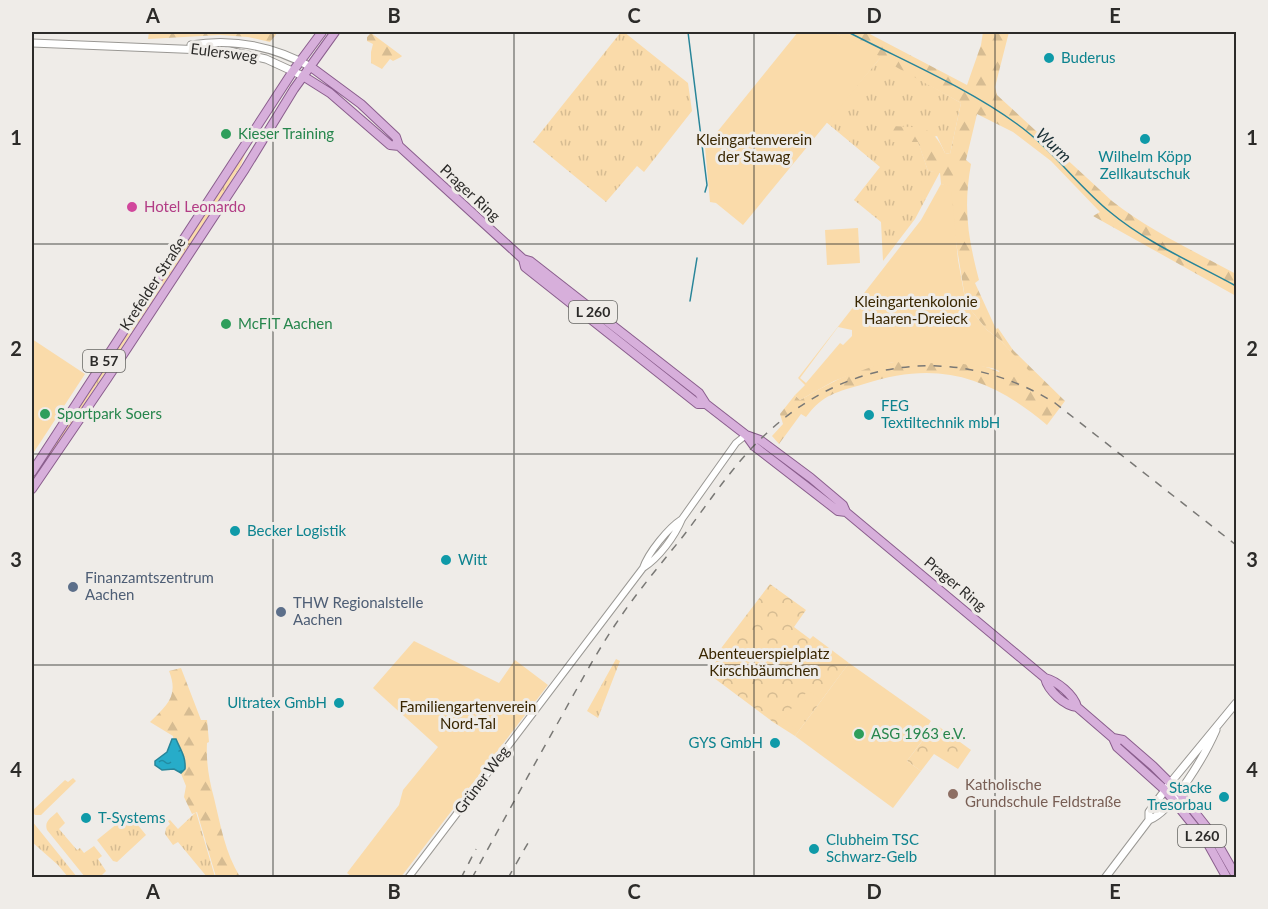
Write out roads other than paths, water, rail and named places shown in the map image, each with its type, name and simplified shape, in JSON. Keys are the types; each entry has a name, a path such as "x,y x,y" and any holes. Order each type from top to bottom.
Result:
{"main road":[{"name":"Krefelder Straße","path":"32,472 293,71 322,32"},
{"name":"Krefelder Straße","path":"32,489 100,389 303,76 335,32"},
{"name":"Eulersweg","path":"176,47 208,42 237,42 271,49 300,61"},
{"name":"Eulersweg","path":"32,43 176,47 248,54 266,59 303,76"},
{"name":"Prager Ring","path":"300,61 361,104 396,137 399,146 523,260 530,261 703,396 706,404 746,435 760,440 843,505 846,512 1045,678 1047,686 1070,707 1077,707 1113,738 1117,747 1168,795"},
{"name":"Prager Ring","path":"303,76 330,93 390,145 399,146"},
{"path":"1105,878 1149,820 1157,816 1199,747 1216,730 1236,703"},
{"path":"1149,820 1149,812 1168,795 1206,753 1216,730"},
{"name":"Prager Ring","path":"1113,738 1123,740 1174,786"},
{"name":"L 260","path":"1174,786 1212,834 1236,876"},
{"name":"L 260","path":"1168,795 1207,842 1227,878"}],"street":[{"name":"Grüner Weg","path":"408,878 643,568 646,560 674,524 682,519 736,443 746,435"}],"water":[{"path":"172,739 176,739 184,756 185,769 181,773 174,769 162,770 155,765 155,761 167,752"}],"waterway":[{"path":"688,32 707,185 705,192"},
{"name":"Wurm","path":"848,32 956,86 998,111 1030,134 1098,201 1124,223 1155,243 1236,286"},
{"path":"690,301 697,258"}],"railway":[{"path":"472,878 587,671 631,602 755,444 799,407 833,388 869,374 906,367 944,366 981,372 1019,384 1055,403 1236,545"},
{"path":"508,878 528,843"},
{"path":"461,878 476,849"}],"place":[{"name":"Buderus","path":"1049,58"},
{"name":"Kieser Training","path":"226,134"},
{"name":"Wilhelm Köpp Zellkautschuk","path":"1145,139"},
{"name":"Hotel Leonardo","path":"132,207"},
{"name":"McFIT Aachen","path":"226,324"},
{"name":"Sportpark Soers","path":"45,414"},
{"name":"FEG Textiltechnik mbH","path":"869,415"},
{"name":"Becker Logistik","path":"235,531"},
{"name":"Witt","path":"446,560"},
{"name":"Finanzamtszentrum Aachen","path":"73,587"},
{"name":"THW Regionalstelle Aachen","path":"281,612"},
{"name":"Ultratex GmbH","path":"339,703"},
{"name":"ASG 1963 e.V.","path":"859,734"},
{"name":"GYS GmbH","path":"775,743"},
{"name":"Katholische Grundschule Feldstraße","path":"953,794"},
{"name":"Stacke Tresorbau","path":"1224,797"},
{"name":"T-Systems","path":"86,818"},
{"name":"Clubheim TSC Schwarz-Gelb","path":"814,849"}],"park label":[{"name":"Kleingartenverein der Stawag","path":"754,148"},
{"name":"Kleingartenkolonie Haaren-Dreieck","path":"916,310"},
{"name":"Abenteuerspielplatz Kirschbäumchen","path":"764,662"},
{"name":"Familiengartenverein Nord-Tal","path":"468,716"}]}
